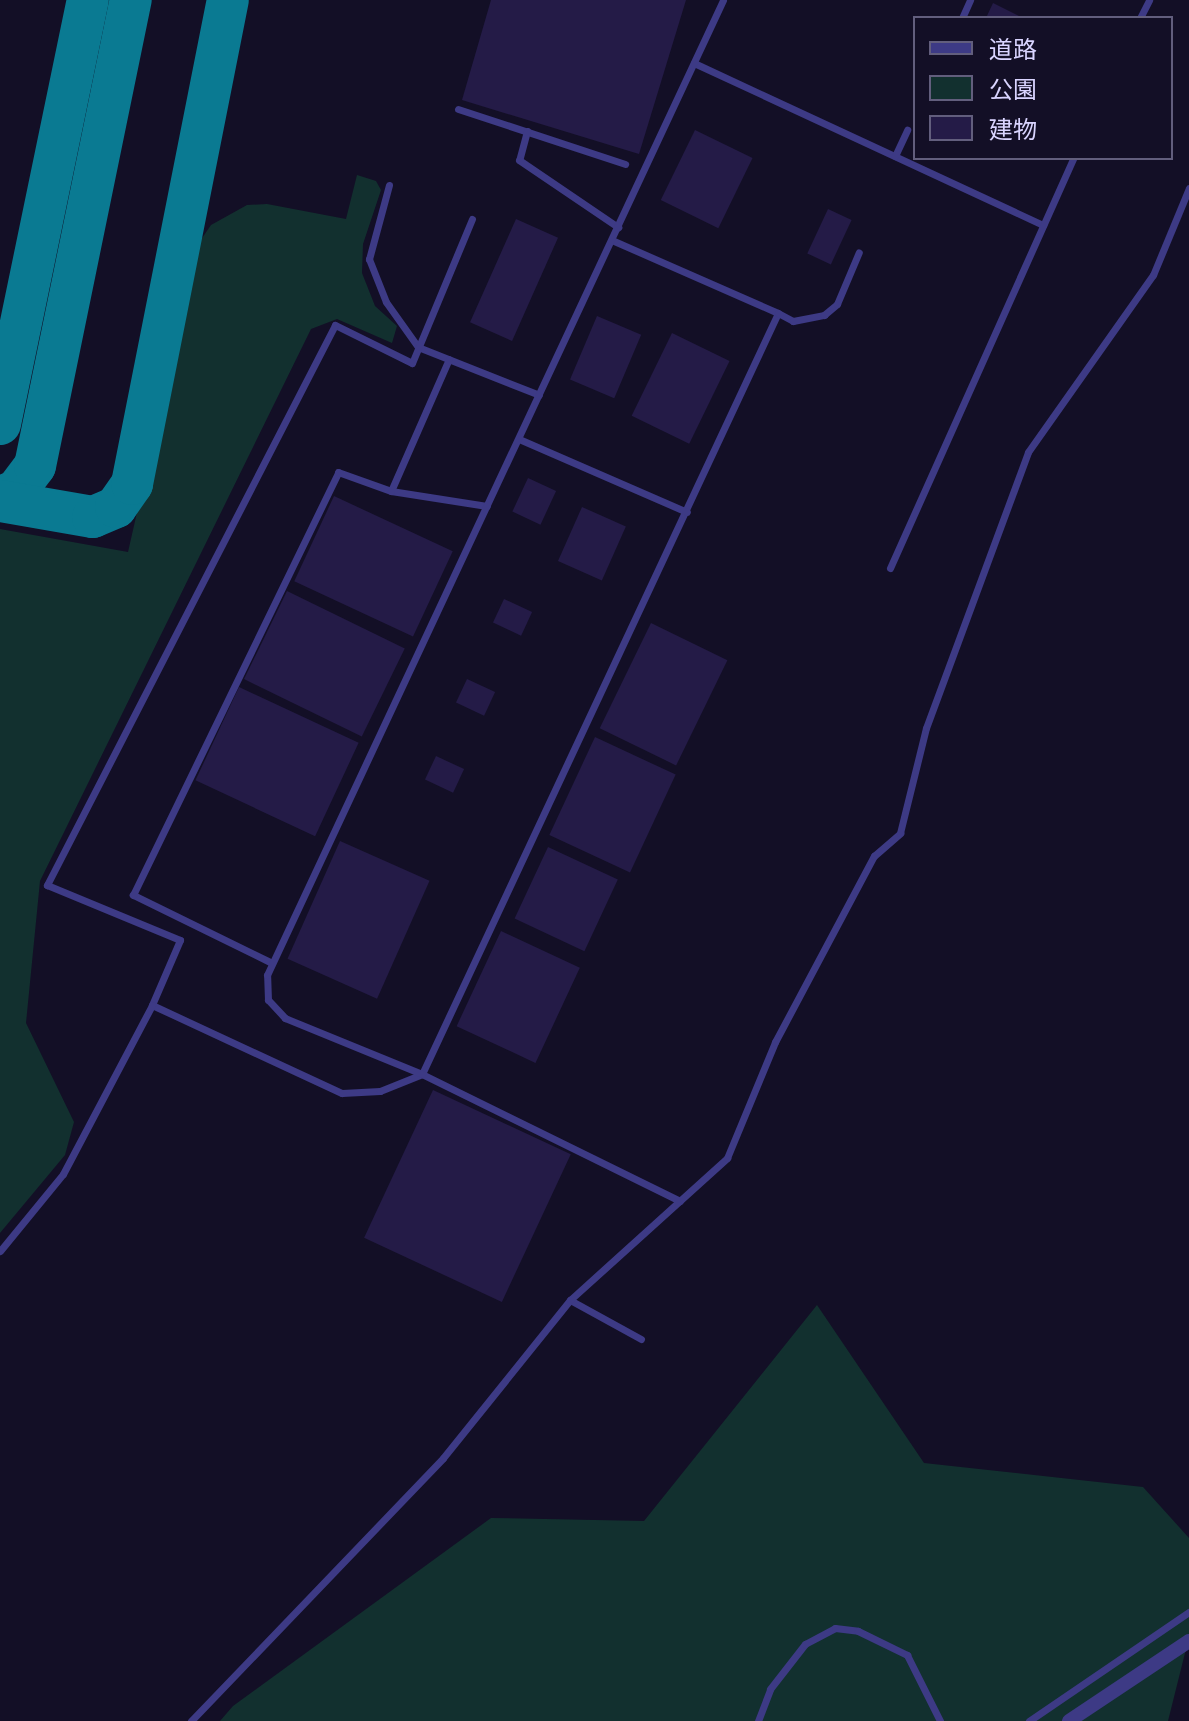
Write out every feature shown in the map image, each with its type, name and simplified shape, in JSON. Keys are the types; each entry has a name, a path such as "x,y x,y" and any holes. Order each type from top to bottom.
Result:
{"street":[{"path":"1069,1721 1189,1641"}],"lane":[{"path":"680,1201 422,1074 273,1010 267,986 270,962 519,439 723,0"},
{"path":"694,63 1043,225"},
{"path":"458,109 625,164"},
{"path":"895,156 907,130"},
{"path":"527,131 519,160 618,227"},
{"path":"890,568 1072,160"},
{"path":"389,185 369,259 386,302 418,347 539,395"},
{"path":"191,1721 443,1458 570,1300 727,1158 775,1042 874,856 900,833 926,728 1028,452 1153,275 1189,188"},
{"path":"0,1251 63,1174 152,1005 180,940 47,885 335,325 412,363 472,219"},
{"path":"612,240 793,321 824,315 837,304 859,252"},
{"path":"152,1005 342,1093 380,1091 422,1074 778,313"},
{"path":"391,491 449,359"},
{"path":"519,439 687,512"},
{"path":"270,962 133,895 338,472 391,491 487,506"},
{"path":"570,1300 641,1339"},
{"path":"1029,1721 1189,1612"},
{"path":"758,1721 770,1689 805,1644 835,1628 858,1631 907,1655 940,1721"}],"green space":[{"path":"357,175 376,181 381,190 363,244 362,273 375,306 397,326 392,343 337,319 311,329 40,881 26,1023 74,1122 65,1155 0,1233 0,529 128,552 198,244 211,225 247,205 267,204 346,219"},
{"path":"817,1305 924,1463 1143,1487 1189,1538 1189,1637 1168,1721 220,1721 233,1706 491,1518 644,1521"}],"building":[{"path":"491,0 686,0 639,154 462,100"},
{"path":"993,3 1019,16 987,16"},
{"path":"695,130 753,158 718,228 661,200"},
{"path":"828,209 852,220 831,264 807,253"},
{"path":"516,219 558,238 512,341 470,322"},
{"path":"597,316 641,335 614,398 570,380"},
{"path":"672,333 730,361 689,444 632,416"},
{"path":"528,478 556,491 540,525 512,512"},
{"path":"334,496 453,551 413,637 294,581"},
{"path":"582,507 626,527 602,580 558,561"},
{"path":"287,591 405,648 362,737 244,679"},
{"path":"504,599 532,612 521,636 493,623"},
{"path":"651,623 727,660 676,765 600,728"},
{"path":"467,679 495,692 484,716 456,703"},
{"path":"239,687 359,743 315,836 195,780"},
{"path":"595,737 676,775 630,872 549,835"},
{"path":"436,756 464,769 453,793 425,780"},
{"path":"340,841 430,881 377,999 288,959"},
{"path":"548,847 618,880 584,951 515,919"},
{"path":"501,931 580,968 535,1063 457,1026"},
{"path":"433,1090 571,1154 502,1302 364,1238"}],"taxiway":[{"path":"0,424 88,0"},
{"path":"0,497 16,491 35,466 131,0"},
{"path":"0,501 93,517 116,507 132,484 228,0"}]}
